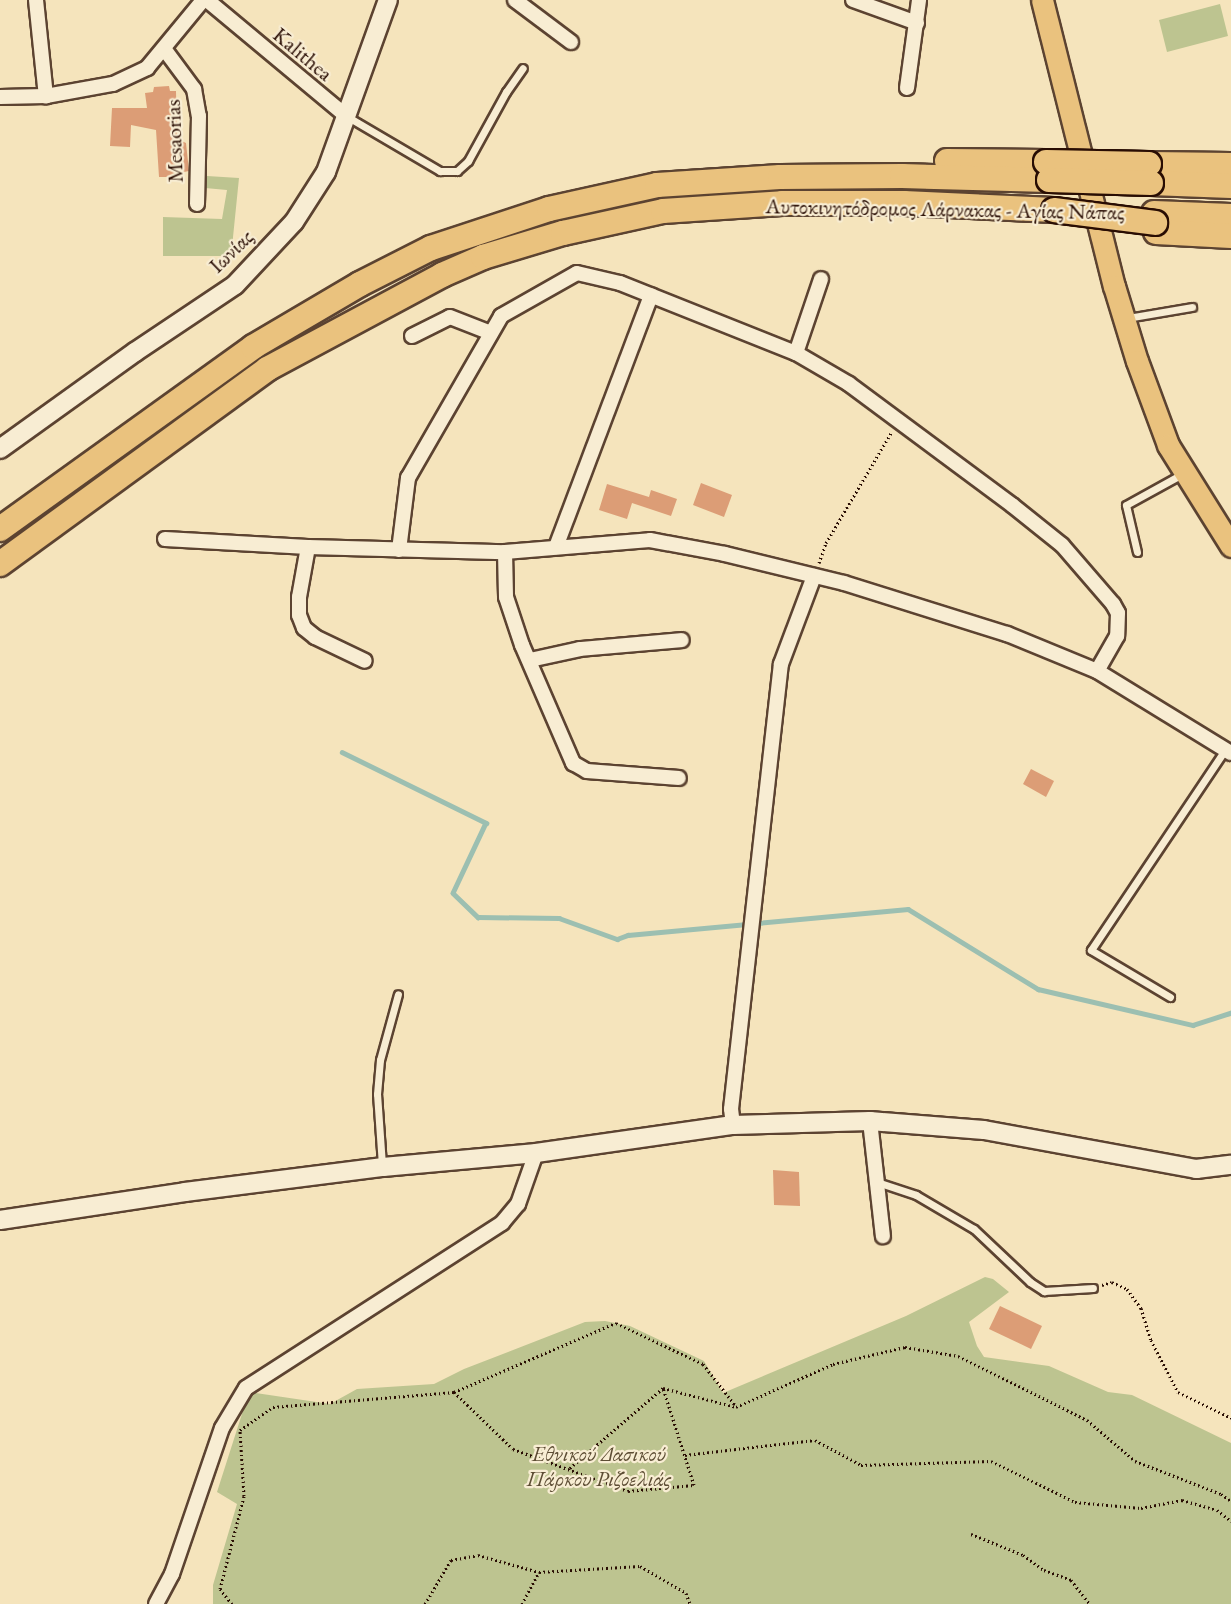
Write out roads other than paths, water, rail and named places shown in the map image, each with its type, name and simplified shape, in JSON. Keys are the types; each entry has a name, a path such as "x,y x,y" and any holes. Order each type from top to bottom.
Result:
{"highway":[{"path":"1150,173 1231,165"},
{"name":"Αυτοκινητόδρομος Λάρνακας - Αγίας Νάπας","path":"0,529 253,347 360,284 431,248 549,208 657,185 780,177 1048,171 1150,173 1231,186"},
{"name":"Αυτοκινητόδρομος Λάρνακας - Αγίας Νάπας","path":"1155,223 1231,216"},
{"path":"0,564 267,369 442,275 490,268 568,245 667,226 781,218 905,220 1055,218 1155,223 1231,231"},
{"path":"1155,223 1231,236"}],"main road":[{"name":"Ιωνίας","path":"0,449 135,352 235,285 294,222 326,172 388,0"},
{"path":"1042,0 1124,319 1168,445 1231,546"},
{"path":"0,1220 185,1192 382,1167 536,1153 733,1125 870,1121 984,1130 1196,1169 1231,1165"}],"street":[{"path":"36,0 46,96"},
{"path":"0,97 46,96 113,84 147,68 165,50 205,0"},
{"name":"Kalithea","path":"205,0 346,116"},
{"path":"515,0 572,42"},
{"path":"853,0 917,23"},
{"path":"907,88 919,0"},
{"name":"Mesaorias","path":"165,50 194,89 199,116 197,204"},
{"path":"399,550 408,478 501,316 577,273 620,283 796,353 849,384 1062,545 1113,604 1118,613 1117,636 1097,671"},
{"path":"796,353 821,279"},
{"path":"556,547 651,296"},
{"path":"412,336 450,317 491,333"},
{"path":"165,539 308,547 505,552 635,540 658,541 725,554 814,576 1007,634 1097,671 1228,751"},
{"path":"308,547 299,597 299,615 304,628 315,637 365,662"},
{"path":"505,552 506,597 573,763 587,771 679,778"},
{"path":"733,1125 731,1109 781,664 814,576"},
{"path":"530,660 580,649 682,640"},
{"path":"870,1121 883,1236"},
{"path":"156,1604 172,1574 222,1428 246,1388 502,1223 518,1204 536,1153"}],"lane":[{"path":"346,116 440,171 457,171 468,161 506,92 523,68"},
{"path":"1124,319 1192,307"},
{"path":"1137,552 1126,505 1185,472"},
{"path":"1170,997 1091,950 1228,751"},
{"path":"382,1167 377,1094 380,1060 398,994"},
{"path":"877,1182 916,1195 974,1229 1030,1282 1044,1291 1093,1288"}],"waterway":[{"path":"342,752 486,823 453,893 478,917 559,918 617,939 628,935 908,909 1038,989 1193,1025 1231,1013"}],"park label":[{"name":"Εθνικού Δασικού Πάρκου Ριζοελιάς","path":"599,1466"}]}
